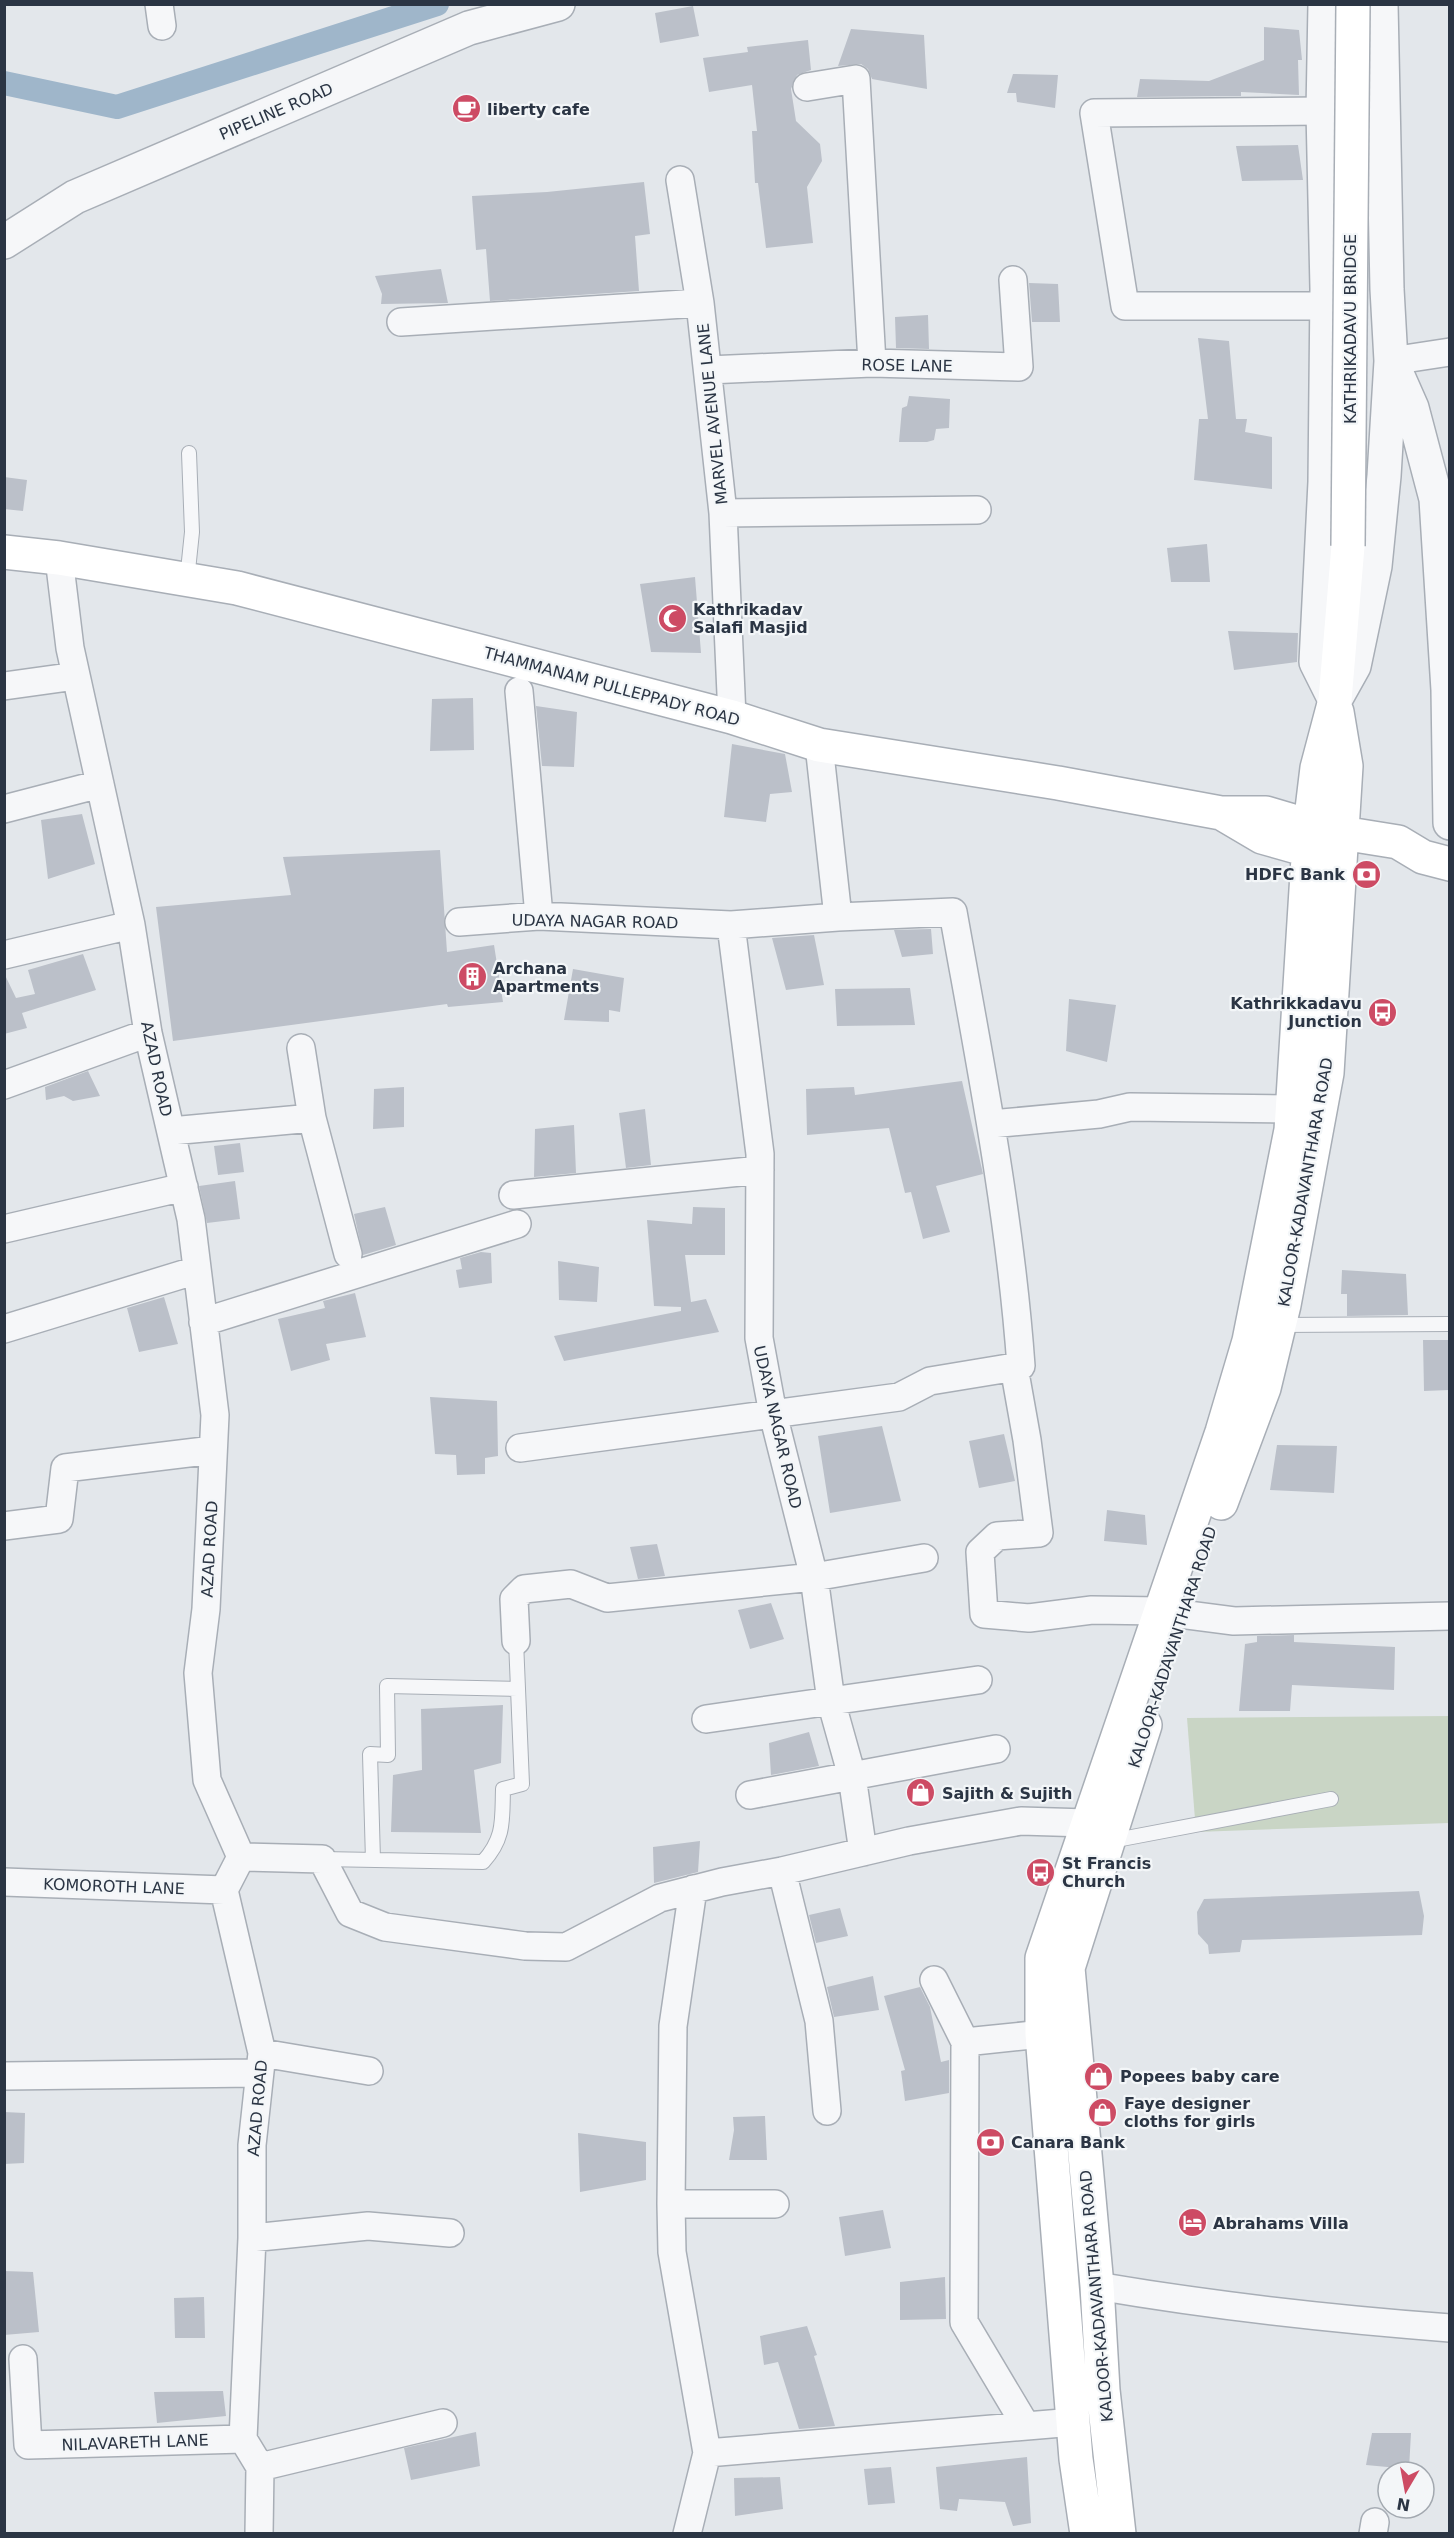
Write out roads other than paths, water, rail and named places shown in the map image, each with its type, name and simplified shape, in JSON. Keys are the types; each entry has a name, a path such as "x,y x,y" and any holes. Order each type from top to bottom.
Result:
{"main road":[{"name":"KATHRIKADAVU BRIDGE","path":"1335,700 1348,546 1353,4"},
{"name":"THAMMANAM PULLEPPADY ROAD","path":"4,552 59,558 237,588 732,717 819,746 1058,783 1221,813 1262,837 1309,838"},
{"name":"KALOOR-KADAVANTHARA ROAD","path":"1119,2534 1103,2390 1097,2286 1068,1968 1103,1829 1171,1613 1249,1341 1291,1130 1309,838 1317,768 1335,700"},
{"name":"KALOOR-KADAVANTHARA ROAD","path":"1171,1613 1264,1388 1279,1325 1327,1073 1346,766 1335,700"},
{"path":"1342,844 1396,859 1436,860"},
{"name":"KALOOR-KADAVANTHARA ROAD","path":"1087,2534 1076,2459 1042,2034 1042,1958 1103,1829"}],"street":[{"name":"PIPELINE ROAD","path":"4,242 75,197 458,32 558,4"},
{"path":"1325,4 1323,111 1327,297 1325,482 1316,662 1335,700"},
{"path":"1335,700 1354,666 1375,566 1391,361 1387,289 1382,4"},
{"path":"807,87 856,79 872,363"},
{"path":"1323,111 1094,113 1125,306 1327,297 1387,289"},
{"path":"680,180 700,303"},
{"name":"ROSE LANE","path":"708,370 872,363 1019,367 1013,280"},
{"name":"MARVEL AVENUE LANE","path":"401,322 700,303 723,513 732,717"},
{"path":"1391,361 1449,352"},
{"path":"1391,361 1412,408 1436,499 1448,690 1449,823"},
{"path":"723,513 977,510"},
{"name":"AZAD ROAD","path":"59,558 76,676 131,926 148,1033 184,1186 197,1270 215,1415 206,1609 198,1673 207,1780 241,1857"},
{"path":"4,686 76,676"},
{"path":"519,691 538,916"},
{"path":"819,746 838,917"},
{"path":"4,809 100,784"},
{"name":"UDAYA NAGAR ROAD","path":"459,922 538,916 731,925 953,912 991,1124"},
{"name":"UDAYA NAGAR ROAD","path":"731,925 760,1170 759,1338 773,1414 814,1577 831,1701 852,1776 862,1852"},
{"path":"4,955 131,926"},
{"path":"4,1085 148,1033"},
{"path":"301,1048 312,1118 348,1254"},
{"path":"520,1448 899,1397 930,1381 1021,1366 1015,1285 991,1124 1099,1114 1130,1107 1292,1109"},
{"path":"171,1131 312,1118"},
{"path":"513,1195 760,1170"},
{"path":"4,1229 184,1186"},
{"path":"203,1322 517,1224"},
{"path":"4,1329 197,1270"},
{"path":"1014,1367 1028,1440 1039,1533 997,1536 980,1552 984,1614 1029,1618 1092,1610 1171,1613 1234,1621 1449,1616"},
{"path":"4,1526 59,1519 65,1468 213,1450"},
{"path":"516,1641 514,1599 524,1589 571,1584 607,1598 814,1577 924,1558"},
{"path":"706,1719 978,1680"},
{"path":"750,1795 996,1749"},
{"path":"224,1890 241,1857 322,1859 350,1913 385,1927 525,1946 566,1947 660,1898 693,1889 862,1852 1021,1821 1103,1829"},
{"path":"782,1871 819,2021 827,2111"},
{"name":"KOMOROTH LANE","path":"4,1882 224,1890"},
{"path":"687,2534 706,2453 672,2252 670,2204 673,2025 693,1889"},
{"name":"AZAD ROAD","path":"224,1890 261,2063 252,2145 252,2238 243,2439"},
{"path":"934,1980 965,2042 964,2322 1026,2426"},
{"path":"965,2042 1042,2034"},
{"path":"4,2076 261,2063 369,2071"},
{"path":"670,2204 775,2204"},
{"path":"252,2238 368,2226 450,2233"},
{"path":"1097,2286 1248,2308 1358,2321 1449,2328"},
{"name":"NILAVARETH LANE","path":"23,2358 28,2445 243,2439"},
{"path":"706,2453 1074,2422"},
{"path":"260,2467 443,2423"},
{"path":"243,2439 260,2467 259,2534"}],"lane":[{"path":"187,580 192,532 189,453"},
{"path":"1279,1325 1449,1323"},
{"path":"322,1859 483,1862 495,1849 501,1835 503,1789 522,1785 516,1641"},
{"path":"373,1860 370,1754 388,1755 387,1686 517,1689"},
{"path":"1103,1829 1331,1799"}],"waterway":[{"path":"4,83 117,107 437,4"}],"place":[{"name":"liberty cafe","path":"466,109"},
{"name":"Kathrikadav Salafi Masjid","path":"672,618"},
{"name":"HDFC Bank","path":"1366,874"},
{"name":"Archana Apartments","path":"472,977"},
{"name":"Kathrikkadavu Junction","path":"1383,1012"},
{"name":"Sajith & Sujith","path":"921,1793"},
{"name":"St Francis Church","path":"1041,1872"},
{"name":"Popees baby care","path":"1099,2076"},
{"name":"Faye designer cloths for girls","path":"1103,2112"},
{"name":"Canara Bank","path":"990,2142"},
{"name":"Abrahams Villa","path":"1192,2223"}]}
